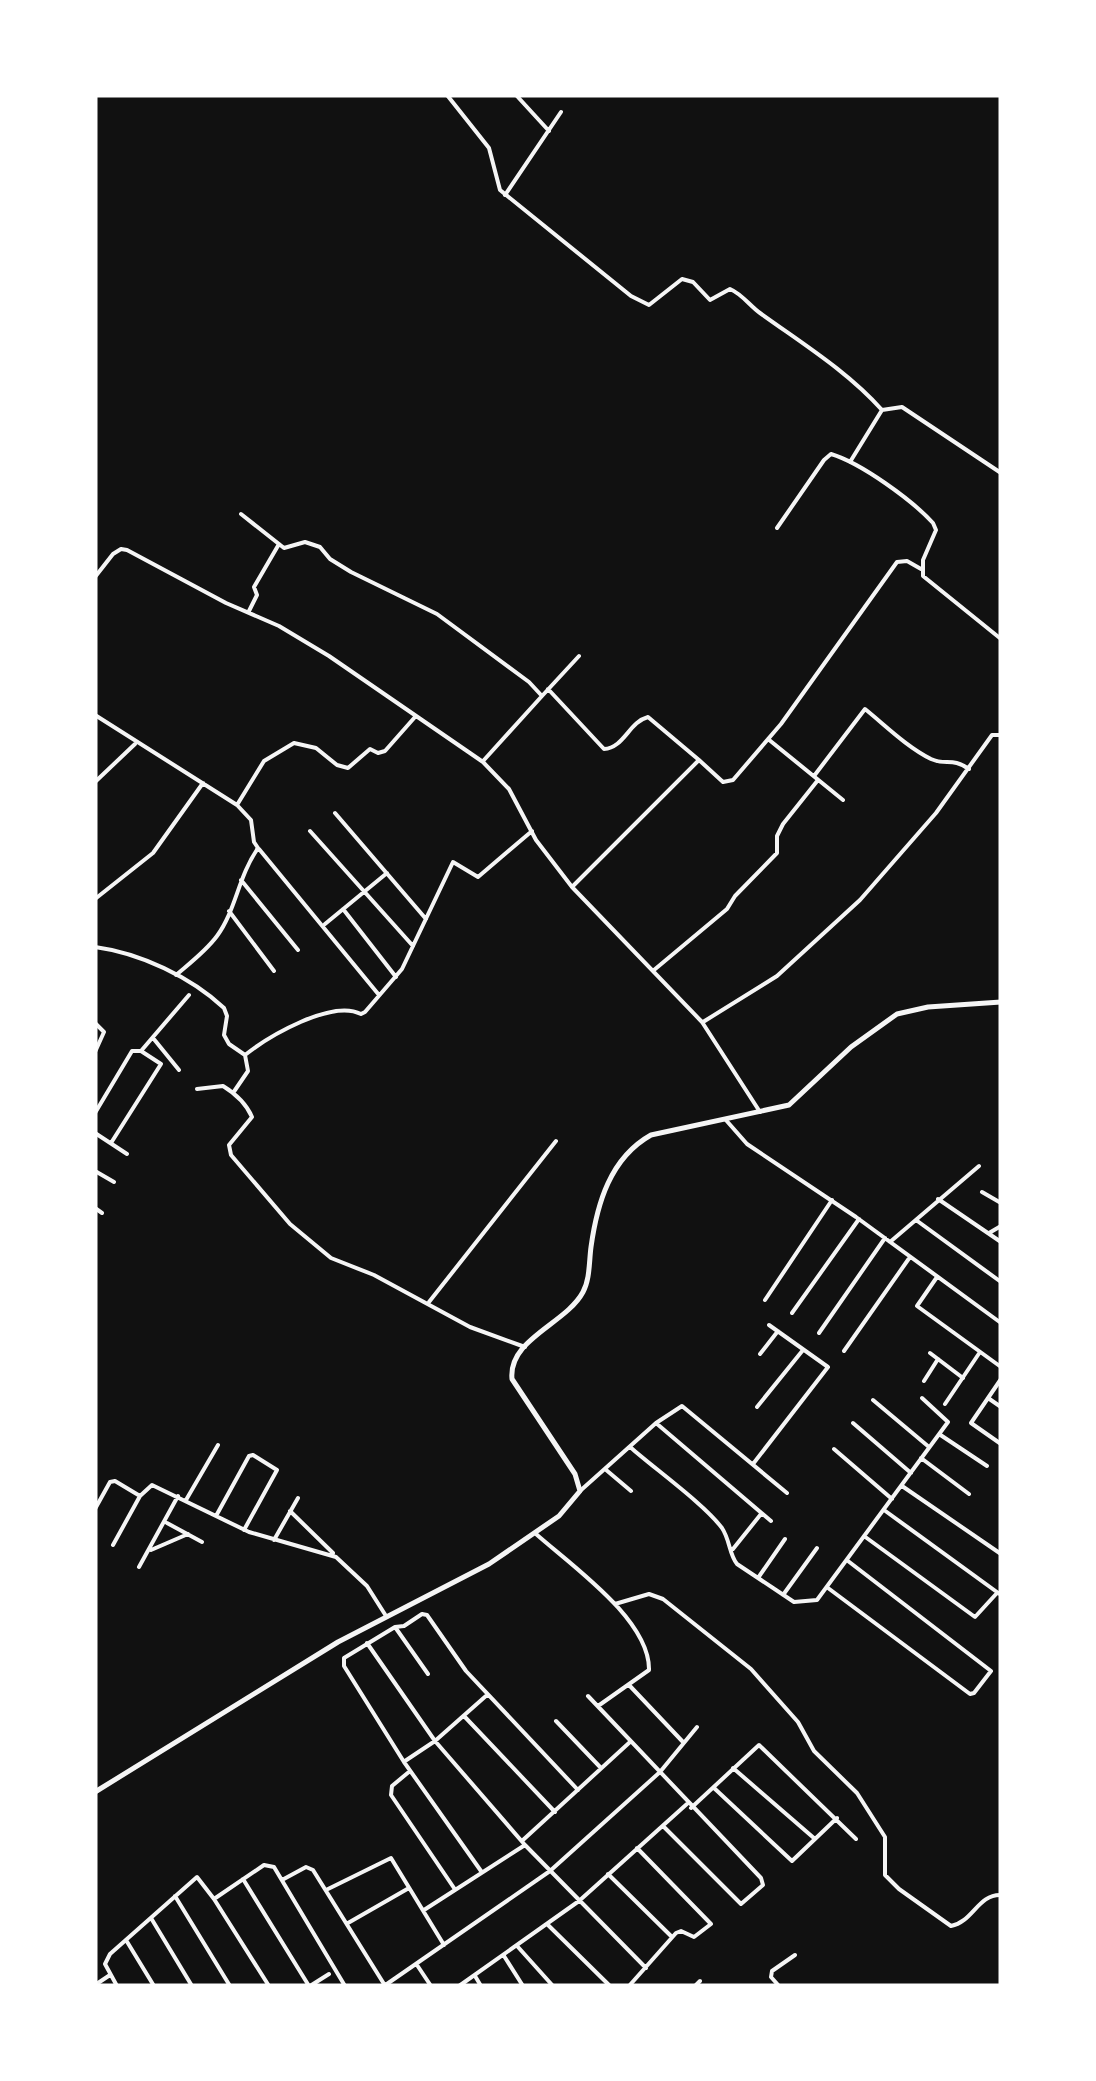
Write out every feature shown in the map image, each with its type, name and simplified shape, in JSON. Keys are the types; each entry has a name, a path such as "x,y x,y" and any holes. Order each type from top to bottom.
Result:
{"street":[{"path":"447,95 489,148 497,186 644,303 656,303 682,279 693,282 710,300 730,289 825,358 882,410"},
{"path":"516,95 548,131"},
{"path":"506,195 561,112"},
{"path":"882,410 902,407 912,411 1001,473"},
{"path":"850,463 882,410"},
{"path":"777,528 828,456 836,455 933,523 936,530 921,569"},
{"path":"241,514 279,544 288,548 313,543 351,572 413,600 513,668 542,696"},
{"path":"248,613 257,595 254,587 279,544"},
{"path":"95,578 113,554 127,550 330,656 483,762 509,790 532,831 572,886 702,1022 760,1112"},
{"path":"548,689 604,749 615,746 638,722 648,718 726,782 733,780 768,738 897,562 907,561 921,569 929,583 1001,638"},
{"path":"483,762 579,656"},
{"path":"654,970 727,909 776,856 777,836 783,824 866,709 922,754 941,762 958,761 969,768"},
{"path":"95,716 237,804 251,820 258,848 379,995"},
{"path":"237,804 264,761 294,742 316,748 337,765 348,768 370,749 378,754 385,751 415,718"},
{"path":"702,1022 777,976 860,900 936,813 992,736 1001,735"},
{"path":"768,738 843,800"},
{"path":"95,782 136,742"},
{"path":"572,886 699,760"},
{"path":"95,899 154,853 203,783"},
{"path":"335,813 426,918"},
{"path":"310,831 413,946"},
{"path":"245,1055 289,1025 345,1009 363,1013 396,977 452,862 478,877 532,831"},
{"path":"176,975 216,938 240,878 258,848"},
{"path":"324,925 387,873"},
{"path":"240,878 298,950"},
{"path":"344,909 396,977"},
{"path":"230,911 274,970"},
{"path":"95,947 134,956 176,975 224,1008 228,1016 225,1039 245,1055 247,1076 233,1093"},
{"path":"141,1051 189,995"},
{"path":"580,1491 563,1454 512,1379 514,1362 581,1296 600,1206 609,1180 624,1157 651,1135 789,1105 851,1047 896,1014 928,1007 1001,1002"},
{"path":"95,1023 104,1032 95,1052"},
{"path":"152,1038 179,1070"},
{"path":"95,1113 132,1051 141,1051 161,1064"},
{"path":"111,1143 167,1056"},
{"path":"197,1089 219,1086 233,1093 252,1118 232,1138 231,1155 290,1224 339,1263 367,1272 470,1327 525,1348"},
{"path":"725,1120 742,1140 832,1200 1001,1324"},
{"path":"95,1133 128,1154"},
{"path":"428,1303 556,1142"},
{"path":"819,1333 888,1240 979,1166"},
{"path":"95,1171 114,1182"},
{"path":"982,1192 1001,1203"},
{"path":"938,1198 1001,1242"},
{"path":"765,1300 832,1200"},
{"path":"95,1208 102,1213"},
{"path":"792,1314 859,1220"},
{"path":"915,1220 1001,1282"},
{"path":"988,1233 1001,1226"},
{"path":"844,1351 910,1257"},
{"path":"936,1276 916,1306 1001,1367"},
{"path":"753,1464 828,1367 769,1325"},
{"path":"760,1354 778,1331"},
{"path":"757,1407 804,1350"},
{"path":"945,1404 980,1352"},
{"path":"930,1354 962,1378"},
{"path":"924,1380 938,1359"},
{"path":"1001,1378 971,1423 1001,1444"},
{"path":"630,1448 714,1518 724,1532 734,1562 794,1602 816,1600 948,1422 922,1398"},
{"path":"988,1398 1001,1406"},
{"path":"873,1400 929,1448"},
{"path":"95,1792 255,1690 386,1616 489,1564 536,1534 656,1424 682,1406 787,1493"},
{"path":"656,1424 770,1521"},
{"path":"853,1424 911,1473"},
{"path":"939,1434 986,1466"},
{"path":"186,1500 218,1445"},
{"path":"834,1450 892,1499"},
{"path":"216,1516 252,1455 277,1470 244,1530"},
{"path":"921,1458 969,1494"},
{"path":"606,1469 631,1492"},
{"path":"95,1509 112,1481 140,1496"},
{"path":"114,1546 148,1485 244,1530 336,1556"},
{"path":"902,1486 1001,1554"},
{"path":"139,1567 178,1496"},
{"path":"274,1540 298,1498"},
{"path":"864,1536 975,1617 999,1594 884,1510"},
{"path":"290,1512 368,1586 386,1616"},
{"path":"732,1550 761,1514"},
{"path":"164,1522 202,1542"},
{"path":"148,1551 188,1534"},
{"path":"536,1534 615,1604 644,1643 649,1670 598,1706"},
{"path":"758,1578 785,1539"},
{"path":"783,1595 817,1548"},
{"path":"828,1588 970,1694 992,1671 848,1561"},
{"path":"615,1604 649,1594 663,1599 752,1669 798,1722 814,1750 857,1793 885,1838 886,1875 899,1889 950,1926 960,1924 986,1898 1001,1895"},
{"path":"481,1870 404,1762 342,1662 394,1627 404,1626 422,1614 428,1616 487,1695 578,1790"},
{"path":"394,1627 428,1674"},
{"path":"367,1643 435,1741 550,1872 646,1968"},
{"path":"628,1684 683,1742"},
{"path":"404,1762 435,1741 487,1695"},
{"path":"588,1696 764,1883 744,1904 738,1902 663,1826"},
{"path":"464,1716 554,1812"},
{"path":"556,1721 600,1768"},
{"path":"282,1880 310,1868 384,1986 550,1872 660,1772 697,1727"},
{"path":"423,1910 523,1842 630,1742"},
{"path":"459,1986 579,1901 663,1826 714,1788 759,1745 856,1839"},
{"path":"733,1768 815,1840"},
{"path":"410,1770 392,1786 391,1795 454,1888"},
{"path":"714,1788 789,1859 794,1860 837,1818"},
{"path":"628,1986 672,1936 681,1931 694,1937 710,1928 710,1921 638,1848"},
{"path":"326,1890 389,1857 444,1945"},
{"path":"214,1899 264,1864 274,1867 344,1986"},
{"path":"608,1874 672,1936"},
{"path":"117,1986 106,1961 197,1877 269,1986"},
{"path":"243,1879 309,1986 329,1974"},
{"path":"347,1923 409,1888"},
{"path":"175,1896 230,1986"},
{"path":"150,1918 192,1986"},
{"path":"548,1924 610,1986"},
{"path":"126,1940 154,1986"},
{"path":"518,1946 553,1986"},
{"path":"779,1986 771,1977 772,1971 795,1954"},
{"path":"504,1956 522,1986"},
{"path":"418,1965 431,1986"},
{"path":"95,1984 110,1975"},
{"path":"475,1976 481,1986"}]}
